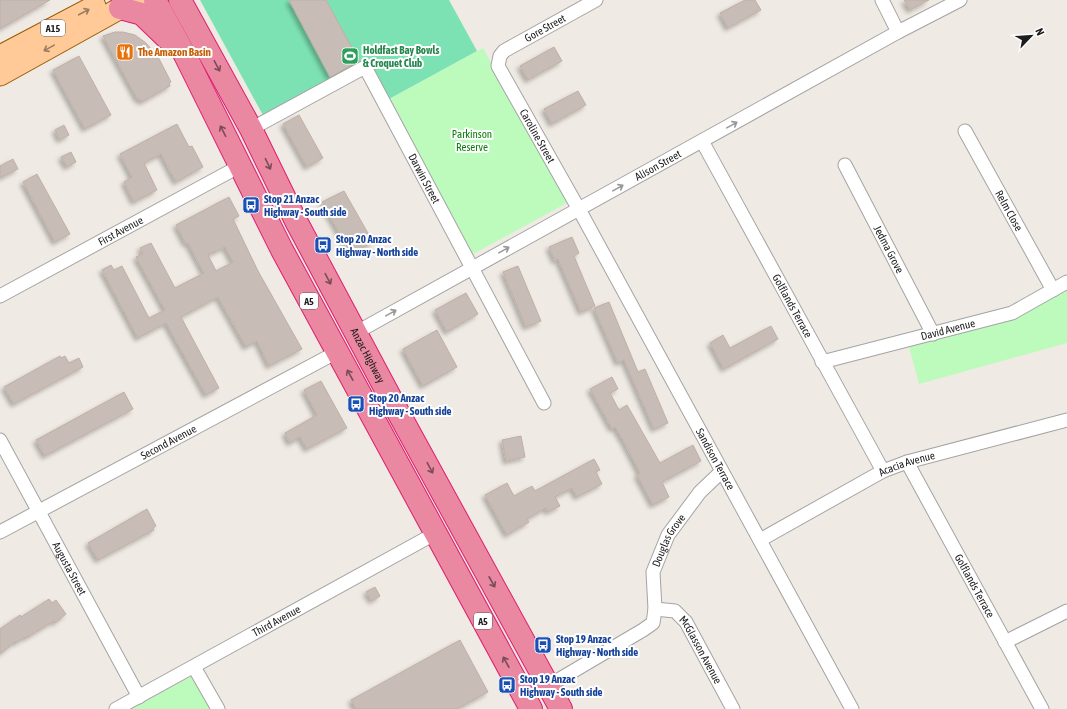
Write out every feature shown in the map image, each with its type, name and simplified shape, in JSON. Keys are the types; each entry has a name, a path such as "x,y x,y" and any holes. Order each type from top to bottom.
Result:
{"highway":[{"name":"A5","path":"154,0 185,55 282,250 531,709"},
{"name":"Anzac Highway","path":"180,0 199,32 251,129 296,221 398,412 415,440 561,709"},
{"path":"187,0 199,32"},
{"path":"120,3 142,14 185,55"},
{"path":"282,250 289,249 297,240 298,232 296,221"},
{"path":"294,272 296,264 302,257 308,253 314,254"},
{"path":"382,434 394,431 398,427 398,412"},
{"path":"393,454 395,447 403,441 410,438 415,440"}],"main road":[{"name":"A15","path":"0,56 120,3"},
{"name":"A15","path":"0,75 120,3"}],"street":[{"name":"Gore Street","path":"498,61 504,51 596,0"},
{"path":"882,0 898,32"},
{"name":"Alison Street","path":"356,332 702,142 898,32 960,0"},
{"name":"Caroline Street","path":"498,61 498,66 579,210"},
{"name":"Darwin Street","path":"251,129 364,67 544,403"},
{"name":"Relm Close","path":"965,131 1053,290"},
{"name":"Golflands Terrace","path":"702,142 883,471"},
{"name":"Jedma Grove","path":"845,165 933,334"},
{"name":"First Avenue","path":"0,296 240,166"},
{"name":"Sandison Terrace","path":"579,210 852,709"},
{"name":"David Avenue","path":"822,362 1012,313 1067,282"},
{"name":"Second Avenue","path":"0,532 337,352"},
{"name":"Acacia Avenue","path":"760,540 883,471 907,462 1067,420"},
{"name":"Augusta Street","path":"0,440 139,697"},
{"name":"Golflands Terrace","path":"907,462 1042,709"},
{"name":"Douglas Grove","path":"548,686 643,630 652,623 655,609 653,572 668,535 700,492 721,472"},
{"name":"Third Avenue","path":"116,709 436,533"},
{"name":"McGlasson Avenue","path":"655,609 675,611 686,622 733,709"},
{"path":"1005,642 1067,611"},
{"path":"194,667 218,709"}],"green space":[{"name":"Holdfast Bay Bowls & Croquet Club","path":"200,0 449,0 477,51 389,99 367,60 264,117"},
{"name":"Parkinson Reserve","path":"483,48 567,203 473,254 389,99"},
{"path":"1067,290 1067,343 919,384 909,347 1013,319"},
{"path":"194,675 212,709 130,709"}],"building":[{"path":"0,0 50,0 0,29"},
{"path":"289,0 326,0 359,61 330,77"},
{"path":"745,0 755,0 761,10 728,28 720,13"},
{"path":"904,0 929,0 910,10"},
{"path":"115,32 135,35 146,43 152,50 154,49 171,82 169,83 170,86 142,102 140,99 138,100 103,36"},
{"path":"554,47 562,61 528,80 520,66"},
{"path":"79,56 111,115 85,129 53,70"},
{"path":"578,91 586,105 552,124 544,109"},
{"path":"299,115 323,158 307,167 283,124"},
{"path":"177,124 189,147 192,146 203,167 176,182 161,154 144,163 157,190 134,202 124,182 132,177 120,154"},
{"path":"64,125 69,135 60,140 55,130"},
{"path":"71,152 76,162 67,167 61,157"},
{"path":"13,159 18,169 0,178 0,166"},
{"path":"37,174 70,234 55,242 23,182"},
{"path":"344,191 373,242 351,254 322,202"},
{"path":"229,197 239,216 233,219 258,271 302,349 269,366 257,341 246,347 218,297 181,317 219,388 206,395 166,323 138,338 102,270 111,265 114,270 122,266 149,318 165,310 136,257 143,254 140,248 151,243 175,288 204,273 188,243 186,244 176,225","holes":["225,247 233,262 216,271 208,255"]},
{"path":"572,237 579,253 574,256 595,306 581,312 558,259 555,261 549,247"},
{"path":"518,266 541,321 526,327 503,272"},
{"path":"466,293 478,314 447,332 435,310"},
{"path":"609,302 638,372 645,369 668,423 654,429 624,360 618,363 594,308"},
{"path":"771,326 778,339 724,369 710,343 723,335 730,348"},
{"path":"437,330 457,367 423,386 403,349"},
{"path":"60,356 61,358 65,356 69,363 79,358 83,367 14,404 4,387"},
{"path":"612,377 618,389 610,393 619,410 627,405 660,463 693,445 701,461 662,482 669,497 653,505 637,475 640,473 624,442 615,427 612,429 590,389"},
{"path":"321,381 347,428 307,449 300,437 290,443 285,433 317,415 304,390"},
{"path":"124,392 133,409 45,456 36,440"},
{"path":"521,436 525,457 506,461 502,440"},
{"path":"594,459 600,470 596,472 602,484 577,497 572,488 555,497 560,506 548,512 546,508 527,519 529,522 507,535 485,495 507,483 514,496 532,486 535,491"},
{"path":"147,509 156,526 153,528 154,530 98,560 88,543"},
{"path":"375,587 380,596 372,601 366,592"},
{"path":"49,599 52,603 56,600 66,614 55,623 54,621 26,638 25,637 16,643 15,642 0,654 0,629 20,615 21,617"},
{"path":"460,640 488,692 457,709 356,709 351,700"}],"place":[{"name":"The Amazon Basin","path":"125,52"},
{"name":"Holdfast Bay Bowls & Croquet Club","path":"350,56"},
{"name":"Stop 21 Anzac Highway - South side","path":"251,205"},
{"name":"Stop 20 Anzac Highway - North side","path":"323,245"},
{"name":"Stop 20 Anzac Highway - South side","path":"356,404"},
{"name":"Stop 19 Anzac Highway - North side","path":"543,645"},
{"name":"Stop 19 Anzac Highway - South side","path":"507,685"}]}
